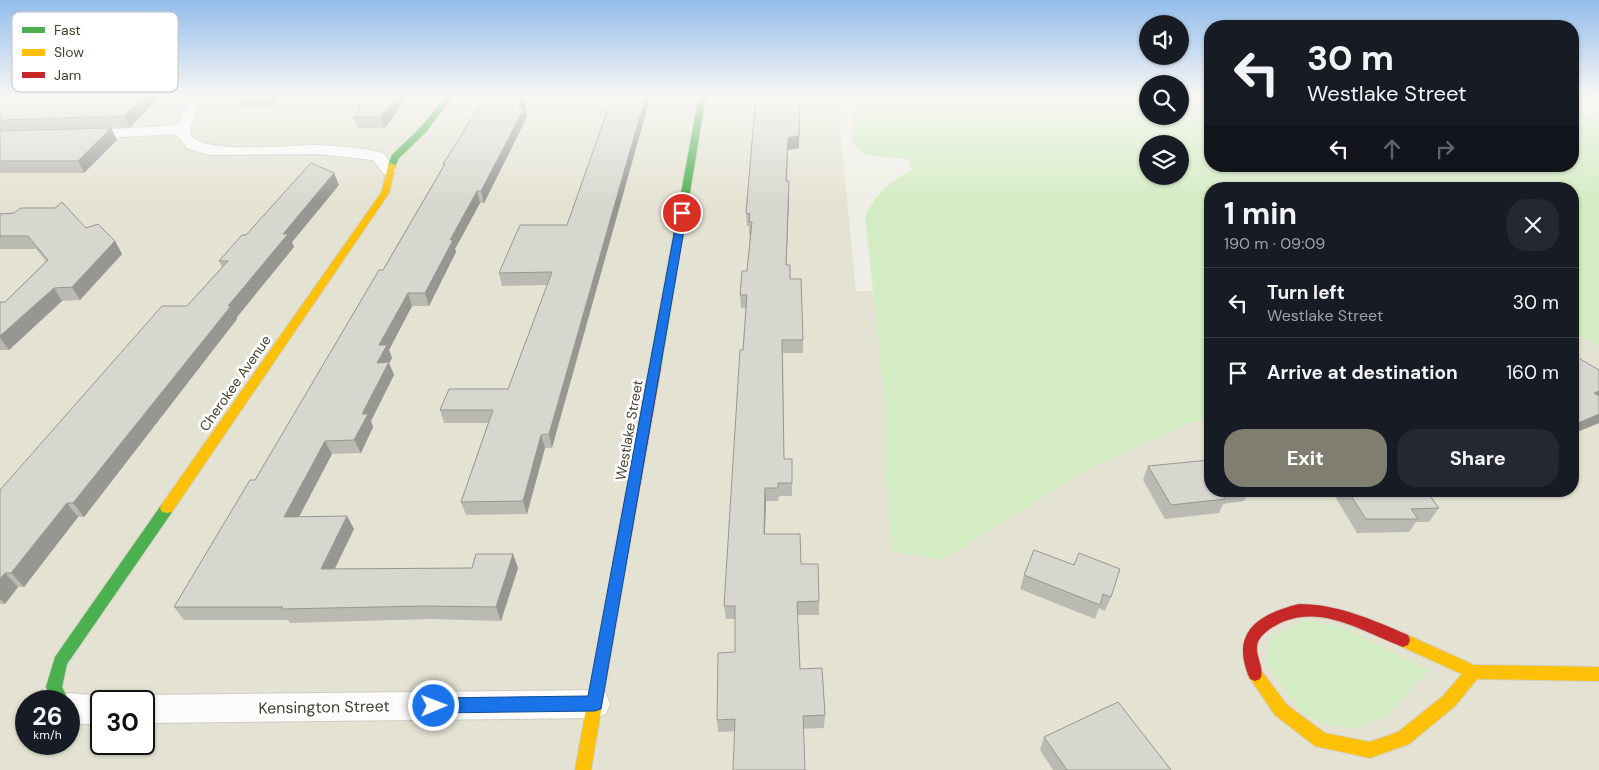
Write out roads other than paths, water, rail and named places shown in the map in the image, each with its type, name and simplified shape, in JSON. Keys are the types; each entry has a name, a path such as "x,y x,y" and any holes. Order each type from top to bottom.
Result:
{"street":[{"path":"75,136 153,131"},
{"path":"183,131 183,135 187,141 205,149 350,151 378,156 389,171"},
{"name":"Cherokee Avenue","path":"57,690 53,680 60,662 385,193 390,183 389,171 395,157 422,131"},
{"name":"Westlake Street","path":"583,770 697,131"},
{"path":"1473,672 1448,701 1403,738 1370,750 1321,740 1281,710 1256,678 1248,650 1254,632 1270,620 1292,610 1323,611 1358,620 1473,672 1599,674"},
{"name":"Kensington Street","path":"155,709 595,704"}]}
